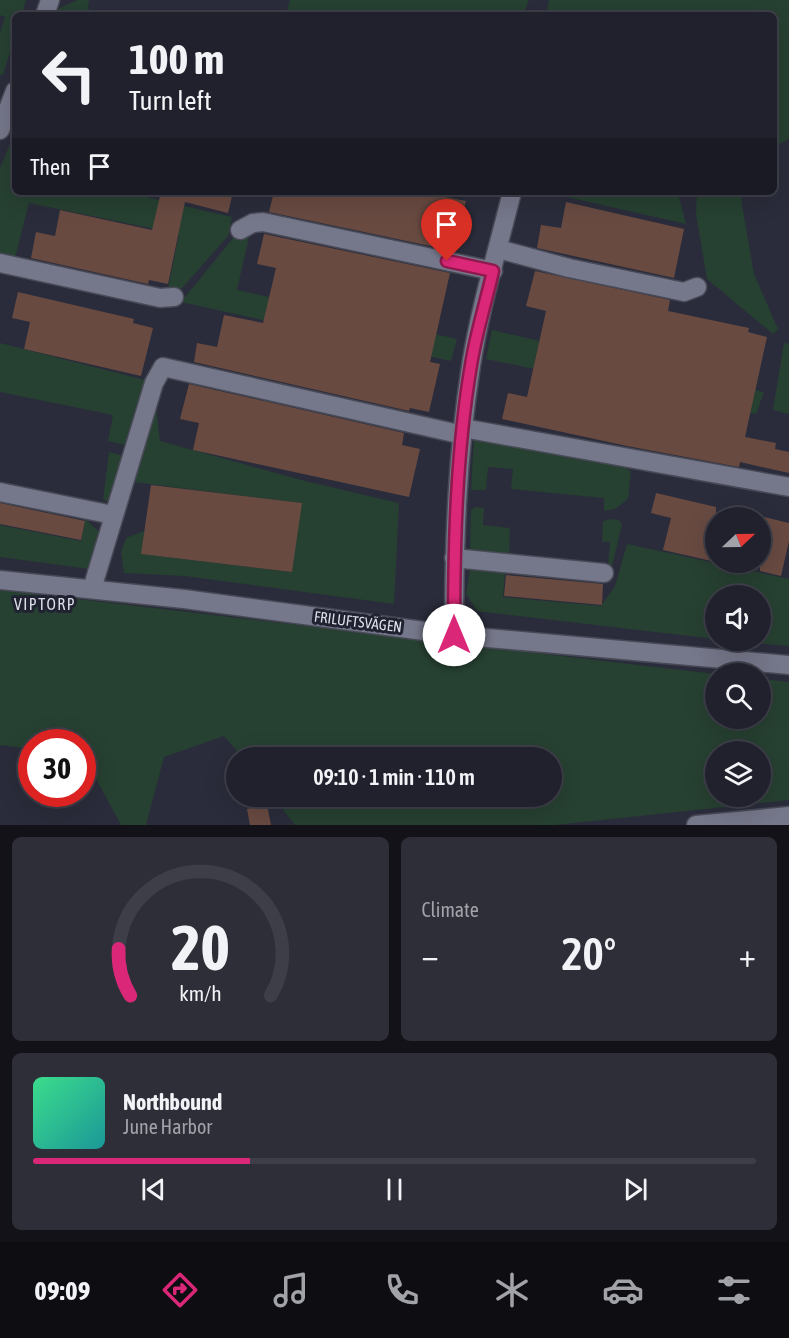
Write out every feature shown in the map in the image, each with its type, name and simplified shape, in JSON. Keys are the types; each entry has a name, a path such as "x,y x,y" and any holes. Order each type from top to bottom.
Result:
{"street":[{"path":"0,130 12,99"},
{"path":"454,635 454,558 463,431 471,364 511,195"},
{"path":"240,230 253,223 263,222 493,271"},
{"path":"498,249 569,268 684,292 697,287"},
{"path":"0,262 160,298 174,297"},
{"path":"92,589 154,383 163,367 463,431 789,487"},
{"path":"0,492 113,515"},
{"path":"454,558 604,573"},
{"name":"FRILUFTSVÄGEN","path":"0,580 92,589 454,635 789,665"},
{"path":"696,825 789,816"}],"green space":[{"path":"0,0 26,0 23,12 12,12 12,46 3,75 0,75 0,33 5,17 0,15"},
{"path":"77,0 89,0 88,9 100,12 58,12 58,9"},
{"path":"290,0 529,0 524,12 287,12"},
{"path":"549,0 789,0 789,139 777,145 777,12 547,12"},
{"path":"12,139 12,195 137,195 232,217 228,236 176,295 167,293 179,234 29,203 15,258 0,254 0,168"},
{"path":"558,195 667,195 679,197 686,224"},
{"path":"697,195 742,195 754,274 778,329 773,334 707,279 696,214"},
{"path":"251,228 237,290 457,339 451,361 181,302 238,232"},
{"path":"492,330 764,392 756,414 486,359"},
{"path":"0,343 145,380 130,446 108,441 113,415 0,392"},
{"path":"784,343 789,344 789,414 773,410"},
{"path":"155,398 160,441 305,481 399,503 394,604 185,576 124,573 121,552 126,538 144,531 142,554 292,572 301,503 133,482"},
{"path":"474,439 622,464 631,472 628,499 615,509 604,511 604,498 511,489 513,469 488,467 486,490 471,490"},
{"path":"109,452 124,456 113,503 103,500"},
{"path":"475,507 484,508 483,525 510,528 509,555 470,552 471,510"},
{"path":"85,519 98,531 99,544 89,569 0,557 0,525 81,541"},
{"path":"619,520 622,525 612,566 608,566 610,542 602,542 603,521"},
{"path":"627,544 705,561 705,573 761,573 789,579 789,646 771,645 771,585 705,585 705,638 477,611 466,594 470,570 505,573 503,597 601,606 615,586"},
{"path":"0,590 705,673 705,729 771,729 771,680 789,682 789,800 771,802 771,741 705,741 705,807 723,807 555,825 295,825 281,807 562,807 562,747 233,747 224,736 164,757 146,825 121,825 96,779 96,729 18,729 18,747 0,745"}],"building":[{"path":"160,195 232,195 228,213 185,202 168,284 149,280 148,284 31,258 36,232 55,236 60,210 152,230"},
{"path":"273,195 436,195 466,201 454,251 269,212"},
{"path":"566,202 684,229 674,278 537,248 541,225 561,228"},
{"path":"264,234 450,273 430,362 440,364 429,412 410,408 409,411 194,362 197,343 217,347 224,315 263,323 276,268 257,264"},
{"path":"535,271 670,300 668,311 749,328 748,332 767,337 745,437 776,443 775,449 789,452 789,473 740,462 739,467 627,446 502,419 508,393 527,397 546,311 526,306"},
{"path":"18,292 134,319 133,323 153,328 141,376 24,349 30,322 12,318"},
{"path":"189,384 404,433 402,445 420,449 409,497 193,450 199,423 180,419"},
{"path":"151,485 302,503 292,572 141,554"},
{"path":"656,493 716,507 705,507 705,560 663,550 671,518 651,513"},
{"path":"0,503 85,521 81,540 0,524"},
{"path":"771,519 789,523 789,541 781,576 768,573 771,573"},
{"path":"506,575 603,584 602,605 504,596"},
{"path":"267,807 271,825 250,825 247,809"}],"district":[{"name":"VIPTORP","path":"45,604"}],"route":[{"path":"447,261 493,271 471,364 460,452 454,551 454,635"}]}
